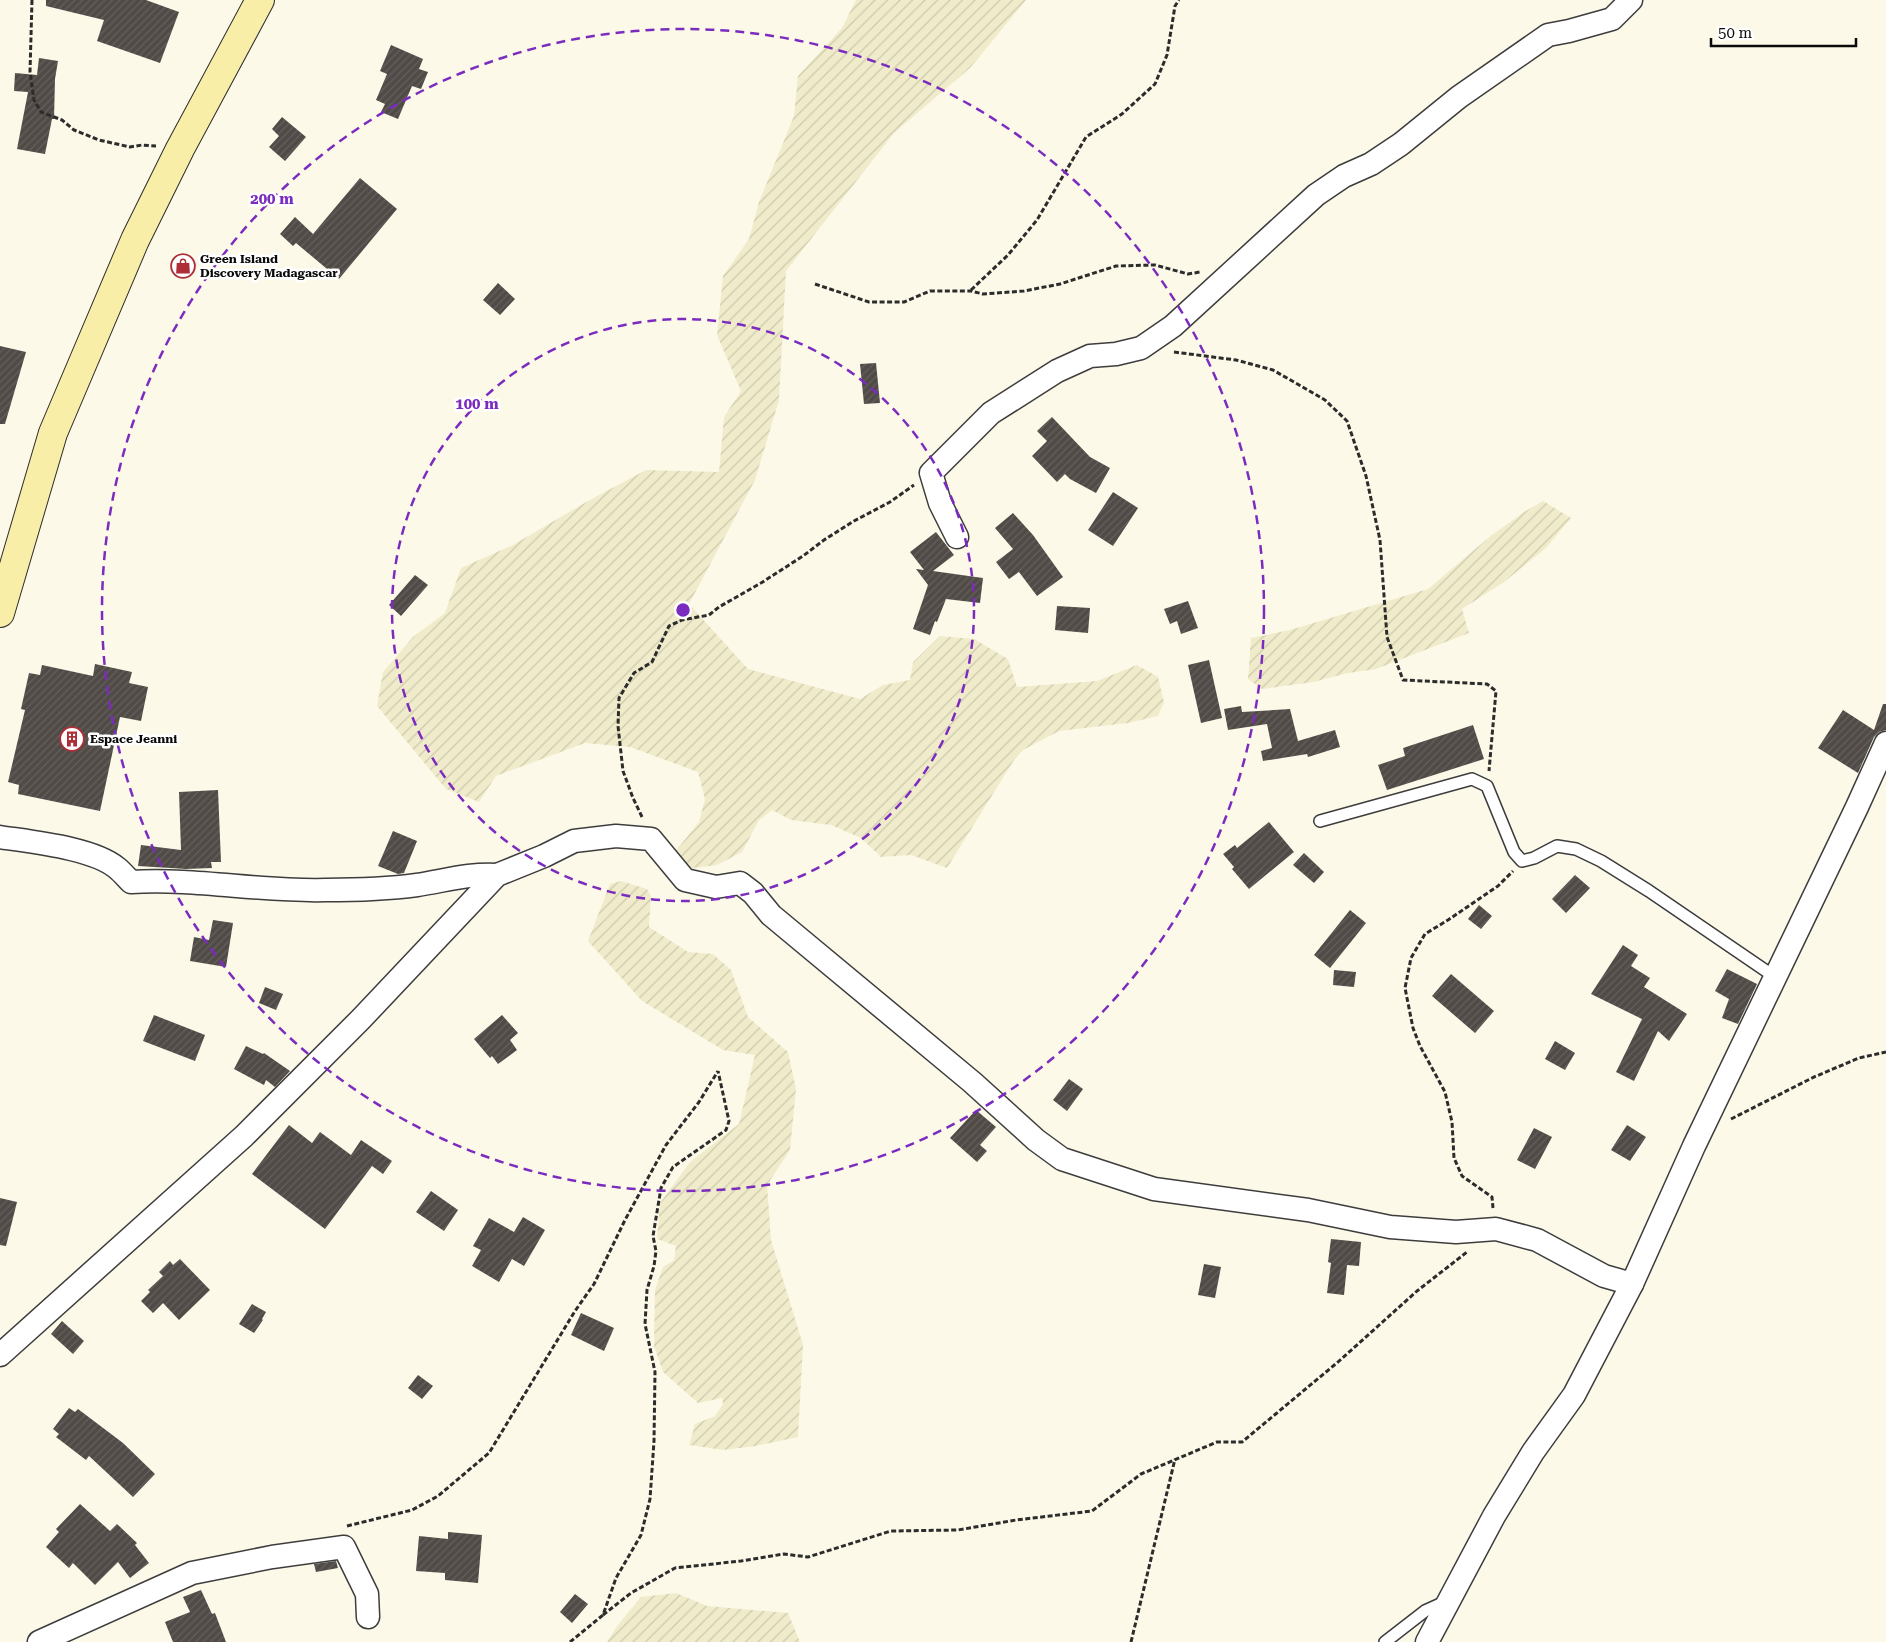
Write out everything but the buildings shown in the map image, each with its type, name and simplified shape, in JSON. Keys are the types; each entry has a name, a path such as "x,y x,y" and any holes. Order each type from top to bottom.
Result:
{"main road":[{"path":"0,613 53,433 135,240 175,158 260,0"}],"street":[{"path":"957,537 940,502 931,472 991,413 1057,371 1090,356 1116,354 1141,348 1173,326 1316,195 1344,176 1371,164 1401,144 1459,97 1548,35 1612,19 1631,0"},
{"path":"1427,1642 1494,1516 1533,1452 1574,1395 1632,1284 1694,1146 1886,743"},
{"path":"0,838 61,847 101,859 117,868 132,882 187,883 309,891 417,885 481,874 497,874 544,856 574,841 616,836 651,839 686,880 716,887 740,883 753,893 771,915 972,1082 1036,1140 1062,1159 1154,1189 1308,1210 1390,1227 1456,1232 1496,1229 1537,1240 1604,1276 1632,1284"},
{"path":"0,1355 244,1136 360,1020 497,874"},
{"path":"39,1642 192,1573 272,1557 344,1547 367,1594 368,1616"}],"lane":[{"path":"1320,821 1472,779 1487,786 1514,852 1522,861 1534,858 1557,846 1576,849 1602,861 1775,978"},
{"path":"1385,1642 1425,1611 1449,1600"}],"path":[{"path":"32,0 30,72 34,100 42,112 62,120 74,130 99,140 130,147 142,145 157,146 175,158"},
{"path":"971,291 1008,254 1037,220 1086,137 1122,114 1155,84 1167,55 1175,6 1179,0"},
{"path":"815,284 869,302 904,302 930,291 971,291 983,294 1060,284 1116,266 1155,265 1188,274 1206,271"},
{"path":"1141,348 1236,360 1273,370 1325,400 1347,421 1366,476 1380,540 1387,637 1403,680 1487,684 1496,691 1487,786"},
{"path":"651,839 632,798 623,771 618,726 619,698 634,674 652,662 669,626 682,620 709,615 737,595 761,583 803,556 854,521 890,502 931,472"},
{"path":"1496,1229 1492,1197 1462,1176 1454,1158 1452,1122 1445,1092 1420,1046 1413,1028 1405,988 1411,958 1425,934 1498,886 1522,861"},
{"path":"1730,1120 1814,1077 1858,1058 1886,1052"},
{"path":"339,1528 412,1510 438,1496 490,1453 575,1311 594,1284 625,1220 666,1145 718,1071 729,1121 726,1130 674,1167 661,1188 653,1236 656,1251 647,1290 645,1324 655,1372 654,1441 650,1499 641,1535 616,1578 603,1615"},
{"path":"570,1642 631,1594 675,1568 784,1554 808,1557 891,1531 958,1530 1016,1520 1092,1511 1141,1474 1217,1442 1242,1442 1338,1362 1417,1291 1468,1252"},
{"path":"1131,1642 1175,1460"}],"shaded area":[{"path":"856,0 1026,0 970,68 894,133 786,271 779,400 755,480 689,604 748,669 860,699 883,685 910,680 913,662 940,636 974,639 1008,659 1017,687 1097,681 1137,665 1158,677 1164,702 1158,716 1128,723 1059,731 1023,750 1014,760 947,868 911,855 881,857 861,838 831,825 791,820 772,810 759,820 742,852 717,865 677,870 674,853 699,822 705,799 698,772 630,747 585,743 496,776 479,802 446,789 377,706 383,672 413,637 445,613 461,568 513,545 646,470 719,472 724,417 741,391 717,335 723,276 749,239 759,202 794,116 798,76 842,28"},
{"path":"1543,501 1571,518 1546,548 1504,582 1462,609 1469,633 1376,669 1348,673 1313,682 1262,689 1248,679 1251,638 1290,630 1428,589 1492,535"},
{"path":"621,881 647,889 651,896 649,927 688,952 713,954 731,970 748,1017 788,1052 796,1089 790,1150 767,1185 771,1240 803,1345 798,1437 756,1446 723,1450 689,1445 695,1424 715,1416 723,1404 722,1398 698,1403 663,1372 654,1346 655,1290 663,1267 674,1260 676,1246 657,1239 660,1203 690,1162 739,1124 755,1055 723,1050 642,1001 588,941 610,884"},
{"path":"676,1593 707,1606 788,1613 800,1642 607,1642 617,1626 641,1597"}],"place":[{"name":"Green Island Discovery Madagascar","path":"183,266"},
{"name":"Espace Jeanni","path":"72,739"}]}
